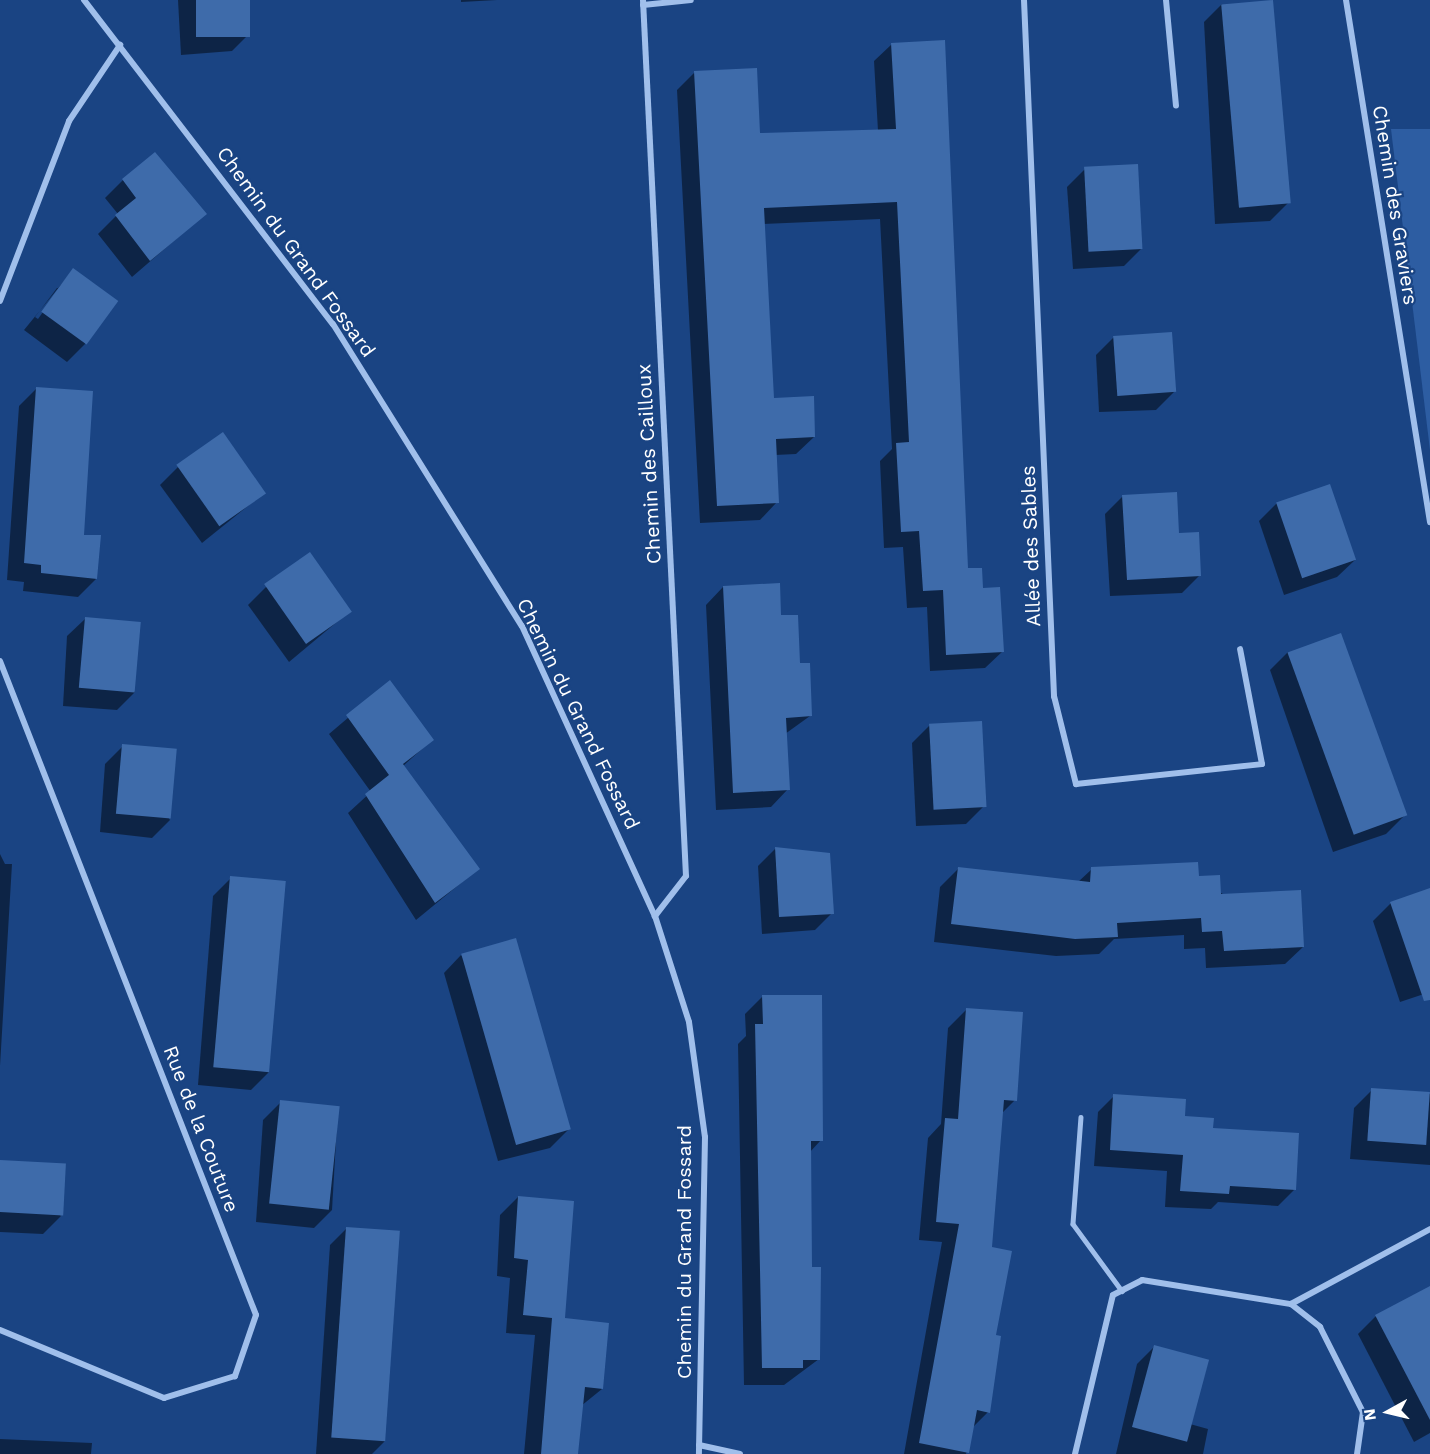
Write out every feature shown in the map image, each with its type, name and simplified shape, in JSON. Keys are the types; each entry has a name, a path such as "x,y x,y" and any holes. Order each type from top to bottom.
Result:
{"street":[{"name":"Chemin du Grand Fossard","path":"84,0 333,324 522,626 655,916 689,1022 705,1137 699,1454"},
{"path":"643,3 691,0"},
{"name":"Allée des Sables","path":"1024,0 1054,696 1076,784 1262,764 1240,649"},
{"path":"1166,0 1176,106"},
{"name":"Chemin des Graviers","path":"1346,0 1430,522"},
{"name":"Chemin des Cailloux","path":"643,3 686,876 655,916"},
{"path":"0,301 69,121 120,45"},
{"name":"Rue de la Couture","path":"0,661 256,1315 235,1376 164,1398 0,1330"},
{"path":"1291,1304 1430,1230"},
{"path":"1075,1454 1113,1295 1142,1280 1291,1304 1320,1327 1363,1412 1357,1454"},
{"path":"699,1446 740,1454"}],"lane":[{"path":"1081,1117 1073,1224 1122,1291"}],"shaded area":[{"path":"1391,129 1430,129 1430,450"}],"building":[{"path":"196,0 250,0 250,37 196,37"},
{"path":"1273,0 1291,203 1239,208 1221,5"},
{"path":"945,40 968,568 982,568 983,588 1000,587 1004,652 946,655 943,590 923,591 919,531 901,532 896,443 909,442 897,202 764,208 774,398 814,396 815,437 776,439 779,503 717,506 694,71 757,68 760,133 896,129 891,43"},
{"path":"155,152 207,214 150,261 115,215 136,198 122,179"},
{"path":"1138,164 1142,249 1089,252 1084,167"},
{"path":"73,268 118,301 87,345 41,312"},
{"path":"1172,332 1176,392 1117,396 1113,336"},
{"path":"36,387 93,391 84,535 101,535 97,579 41,573 41,565 24,563"},
{"path":"223,432 266,493 219,526 176,465"},
{"path":"1330,484 1356,560 1302,578 1276,503"},
{"path":"1177,492 1179,533 1199,532 1201,576 1127,580 1122,495"},
{"path":"310,552 352,612 306,644 264,584"},
{"path":"780,583 781,615 798,615 800,663 810,663 812,716 786,718 790,790 733,793 723,586"},
{"path":"85,617 141,622 135,693 79,688"},
{"path":"1341,633 1407,815 1354,835 1287,652"},
{"path":"390,680 434,740 403,764 480,869 435,903 365,794 389,775 346,715"},
{"path":"982,721 987,807 934,810 929,724"},
{"path":"122,744 177,749 171,819 116,814"},
{"path":"775,847 830,853 834,914 779,917"},
{"path":"1198,862 1199,876 1220,875 1221,894 1301,890 1304,947 1224,951 1222,931 1202,932 1201,918 1117,923 1118,937 1075,939 951,924 958,867 1090,882 1091,867"},
{"path":"230,876 286,881 269,1072 213,1067"},
{"path":"1430,888 1430,1000 1424,1001 1390,902"},
{"path":"516,938 571,1129 516,1145 461,954"},
{"path":"762,995 822,995 823,1141 811,1141 812,1267 821,1267 820,1360 803,1360 803,1368 762,1368 755,1024 763,1024"},
{"path":"966,1008 1023,1012 1017,1101 1004,1100 992,1247 1012,1251 996,1335 1001,1336 990,1413 977,1410 969,1453 919,1443 959,1224 936,1222 945,1118 958,1119"},
{"path":"1371,1088 1430,1092 1426,1145 1367,1141"},
{"path":"1113,1094 1186,1099 1185,1116 1214,1118 1213,1128 1299,1133 1296,1190 1230,1186 1229,1194 1180,1191 1183,1155 1110,1150"},
{"path":"280,1100 340,1106 329,1210 269,1203"},
{"path":"0,1160 66,1163 63,1215 0,1212"},
{"path":"518,1196 574,1201 565,1318 609,1323 603,1389 585,1387 578,1454 541,1454 552,1318 523,1315 528,1260 514,1258"},
{"path":"346,1227 400,1231 385,1441 331,1437"},
{"path":"1430,1286 1430,1420 1375,1315"},
{"path":"1154,1345 1209,1360 1187,1442 1132,1427"}]}
